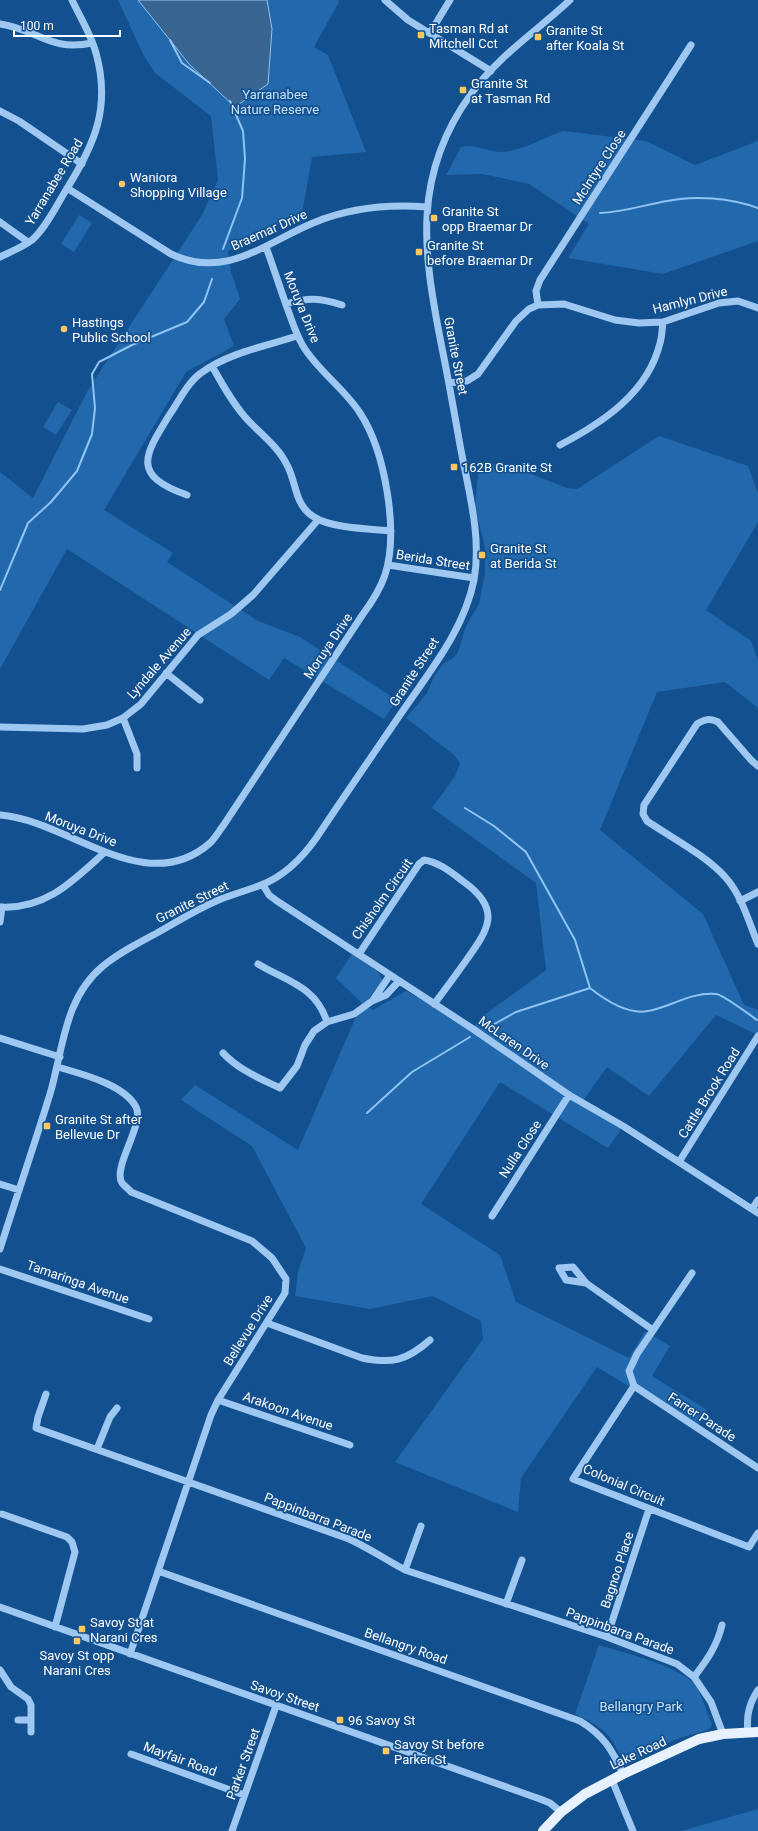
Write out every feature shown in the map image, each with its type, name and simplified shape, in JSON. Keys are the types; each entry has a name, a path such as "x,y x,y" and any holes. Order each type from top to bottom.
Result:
{"main road":[{"name":"Lake Road","path":"543,1831 561,1812 585,1794 623,1774 699,1739 723,1734 753,1732"}],"street":[{"name":"Yarranabee Road","path":"0,257 28,242 42,229 68,188 93,142 100,117 100,76 92,43 72,0"},
{"path":"385,0 392,8 408,20 491,71"},
{"path":"430,34 450,0"},
{"name":"Granite Street","path":"0,1249 55,1078 65,1028 72,1011 87,984 102,966 125,950 221,899 262,885 295,863 313,843 434,665 453,634 466,607 474,578 476,555 475,528 430,282 426,234 427,207 432,180 448,133 472,93 491,71 526,37 570,0"},
{"path":"0,24 17,28 51,42 66,46 92,43"},
{"name":"McIntyre Close","path":"538,305 536,291 540,280 691,45"},
{"path":"0,111 18,121 82,164"},
{"name":"Braemar Drive","path":"68,188 154,244 183,259 204,264 227,262 237,259 266,247 314,223 353,211 398,205 427,207"},
{"path":"0,222 28,242"},
{"name":"Moruya Drive","path":"0,815 28,821 128,860 147,863 166,863 180,860 194,853 210,842 223,826 368,608 382,583 388,565 391,531 390,515 381,468 370,431 361,414 346,394 309,356 297,336 266,247"},
{"path":"286,304 296,301 322,298 342,305"},
{"name":"Hamlyn Drive","path":"538,305 564,304 615,320 639,323 663,322 719,303 738,301 758,308"},
{"path":"449,383 467,381 478,374 516,321 529,309 538,305"},
{"path":"560,445 587,431 610,415 635,391 653,365 660,343 663,322"},
{"path":"187,496 167,488 153,476 146,461 151,444 194,380 200,373 225,359 297,336"},
{"path":"212,366 238,410 283,458 292,475 297,496 301,505 307,512 318,520 332,524 391,531"},
{"name":"Lyndale Avenue","path":"0,727 83,729 107,725 123,718 140,704 198,635 231,614 253,595 318,520"},
{"name":"Berida Street","path":"388,565 474,578"},
{"path":"166,674 200,700"},
{"path":"123,718 136,754 137,768"},
{"path":"758,766 718,722 711,719 703,720 697,724 644,805 643,814 647,821 710,863 727,879 740,901 758,944"},
{"path":"0,922 1,907 35,902 65,888 105,852"},
{"name":"Chisholm Circuit","path":"359,954 420,864 424,860 439,865 478,892 486,906 488,921 482,938 434,1004"},
{"name":"McLaren Drive","path":"262,885 269,895 277,901 359,954 569,1095 679,1162 755,1211"},
{"path":"740,901 758,892"},
{"path":"258,964 270,972 295,982 312,996 324,1011 327,1022"},
{"path":"372,1001 390,975"},
{"path":"223,1053 232,1063 245,1071 280,1088 297,1066 309,1038 314,1031 327,1022 354,1014 372,1001 386,995 399,981"},
{"name":"Cattle Brook Road","path":"679,1162 758,1036"},
{"path":"0,1038 60,1057"},
{"name":"Bellevue Drive","path":"58,1067 106,1084 129,1098 136,1107 137,1119 120,1173 122,1183 131,1192 247,1239 272,1258 286,1279 285,1293 218,1400 188,1481 130,1654"},
{"path":"55,1078 71,1071"},
{"name":"Nulla Close","path":"492,1216 569,1095"},
{"path":"0,1184 19,1190"},
{"path":"755,1211 758,1200"},
{"name":"Tamaringa Avenue","path":"0,1269 149,1319"},
{"path":"634,1386 629,1372 637,1354 692,1273"},
{"path":"586,1283 653,1330"},
{"path":"267,1324 362,1358 377,1361 392,1361 405,1358 416,1352 430,1340"},
{"name":"Farrer Parade","path":"634,1386 758,1468"},
{"name":"Colonial Circuit","path":"634,1386 573,1479 749,1547 758,1533"},
{"name":"Pappinbarra Parade","path":"46,1394 36,1428 349,1539 369,1548 387,1561 405,1570 607,1638 677,1664 694,1677 711,1702 723,1734"},
{"name":"Arakoon Avenue","path":"218,1400 350,1445"},
{"path":"97,1449 110,1417 117,1408"},
{"name":"Bagnoo Place","path":"607,1638 650,1509"},
{"path":"2,1514 67,1537 75,1547 75,1552 55,1627"},
{"path":"405,1570 421,1526"},
{"path":"506,1604 522,1560"},
{"name":"Bellangry Road","path":"158,1571 580,1721 595,1730 605,1741 613,1752 623,1774"},
{"name":"Savoy Street","path":"0,1607 276,1706 540,1798 550,1803 561,1812"},
{"path":"694,1677 718,1641 722,1625"},
{"path":"0,1670 12,1687 28,1699 31,1705 31,1732"},
{"path":"753,1732 746,1718 758,1690"},
{"name":"Parker Street","path":"232,1831 276,1706"},
{"path":"18,1720 32,1720"},
{"name":"Mayfair Road","path":"131,1754 244,1795"},
{"path":"612,1780 633,1831"}],"green space":[{"name":"Yarranabee Nature Reserve","path":"118,0 338,0 339,2 314,47 328,55 366,152 312,157 302,214 228,251 231,272 240,299 224,319 234,346 186,372 104,510 173,553 167,562 258,621 300,637 397,700 384,719 284,658 269,680 67,549 0,669 0,472 33,498 88,390 202,215 218,180 211,116 155,73 143,54"},
{"path":"563,131 646,141 695,165 758,141 758,241 663,274 568,258 589,224 529,184 483,174 446,175 461,147 471,146 496,152 509,151 525,147"},
{"path":"79,215 92,223 74,252 61,244"},
{"path":"58,402 72,410 56,435 43,427"},
{"path":"659,436 748,466 758,493 758,522 706,610 751,641 758,660 758,708 725,682 657,692 600,830 703,914 744,1005 758,1010 758,1035 716,1015 649,1096 607,1067 582,1102 623,1126 608,1148 500,1082 421,1204 500,1255 516,1302 629,1358 645,1331 670,1346 652,1376 707,1410 697,1428 597,1367 521,1478 518,1512 395,1462 483,1339 481,1321 433,1296 370,1309 295,1296 298,1272 306,1248 252,1146 181,1100 195,1085 298,1150 362,1003 336,978 352,954 378,972 383,980 367,1001 363,1003 373,1010 406,991 473,1029 480,1018 546,970 536,883 432,808 455,776 460,763 454,755 406,718 427,693 435,675 443,664 453,658 458,652 466,626 479,604 485,574 485,547 475,507 478,473 481,467 501,463 567,488 577,489"},
{"name":"Bellangry Park","path":"599,1645 651,1661 689,1679 696,1686 701,1695 712,1724 710,1728 670,1742 636,1761 629,1763 626,1761 604,1731 590,1721 575,1714"},
{"path":"758,1809 758,1831 681,1831"}],"shaded area":[{"path":"138,0 267,0 272,29 268,84 235,107 189,64"}],"waterway":[{"path":"170,40 182,63 210,83"},
{"path":"223,249 242,198 245,159 243,131 230,101"},
{"path":"600,213 690,198 713,198 758,208"},
{"path":"0,590 28,523 51,502 77,471 92,434 95,408 92,374 99,362 132,345 187,322 204,302 212,279"},
{"path":"465,808 494,826 526,852 575,940 590,988"},
{"path":"489,1027 516,1012 590,988 617,1006 640,1012 656,1009 689,997 716,994 730,1001 757,1020"},
{"path":"367,1113 412,1072 470,1037"}],"place":[{"name":"Tasman Rd at Mitchell Cct","path":"421,35"},
{"name":"Granite St after Koala St","path":"538,37"},
{"name":"Granite St at Tasman Rd","path":"463,90"},
{"name":"Waniora Shopping Village","path":"122,184"},
{"name":"Granite St opp Braemar Dr","path":"434,218"},
{"name":"Granite St before Braemar Dr","path":"419,252"},
{"name":"Hastings Public School","path":"64,329"},
{"name":"162B Granite St","path":"454,467"},
{"name":"Granite St at Berida St","path":"482,555"},
{"name":"Granite St after Bellevue Dr","path":"47,1126"},
{"name":"Savoy St at Narani Cres","path":"82,1629"},
{"name":"Savoy St opp Narani Cres","path":"77,1641"},
{"name":"96 Savoy St","path":"340,1720"},
{"name":"Savoy St before Parker St","path":"386,1751"}]}
